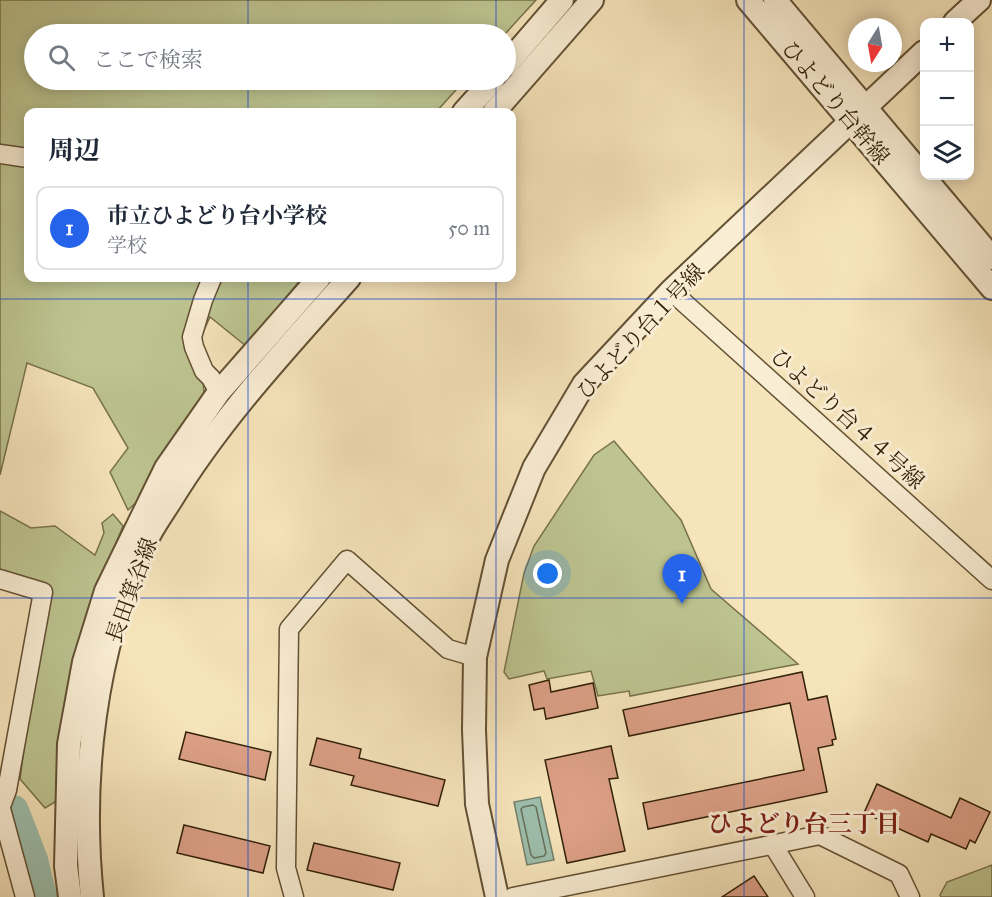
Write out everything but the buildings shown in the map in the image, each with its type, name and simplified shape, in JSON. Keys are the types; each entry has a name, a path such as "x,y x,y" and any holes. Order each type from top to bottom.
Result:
{"street":[{"path":"516,53 562,0"},
{"path":"516,87 592,0"},
{"name":"ひよどり台幹線","path":"748,0 992,258"},
{"name":"ひよどり台幹線","path":"775,0 859,115 992,288"},
{"path":"959,18 979,0"},
{"name":"ひよどり台１号線","path":"497,897 477,804 474,730 475,657 497,560 534,468 585,384 671,291 920,56"},
{"path":"468,108 484,90"},
{"path":"498,108 513,90"},
{"path":"0,154 24,158"},
{"path":"210,282 192,337 204,371 219,392"},
{"name":"長田箕谷線","path":"70,897 66,866 69,744 84,663 106,591 166,468 219,392 315,282"},
{"name":"長田箕谷線","path":"92,897 89,865 90,747 104,667 124,597 146,542 183,481 230,413 345,282"},
{"name":"ひよどり台４４号線","path":"671,291 992,580"},
{"path":"294,897 286,868 289,629 347,560 448,649 475,657"},
{"path":"0,579 43,592 7,790 0,806 25,897"},
{"path":"513,897 820,835 899,874 910,897"},
{"path":"773,845 806,897"}],"green space":[{"path":"0,0 536,0 514,24 24,24 24,90 456,90 440,108 24,108 24,282 299,282 246,346 210,317 200,339 204,393 165,452 143,496 128,510 110,472 128,448 93,388 27,363 0,475"},
{"path":"614,441 681,520 711,589 798,664 630,696 629,691 598,696 591,671 547,679 544,671 509,679 504,672 524,573 534,546 594,455"},
{"path":"0,511 31,528 55,526 95,555 104,533 102,523 113,514 123,526 96,592 60,799 45,808 20,779 46,586 0,570"},
{"path":"992,865 992,897 941,897 947,882"}],"water":[{"path":"540,797 554,860 527,865 514,802"}],"waterway":[{"path":"13,811 32,860 41,897"}],"place":[{"name":"市立ひよどり台小学校","path":"682,604"}],"district":[{"name":"ひよどり台三丁目","path":"804,824"}]}
